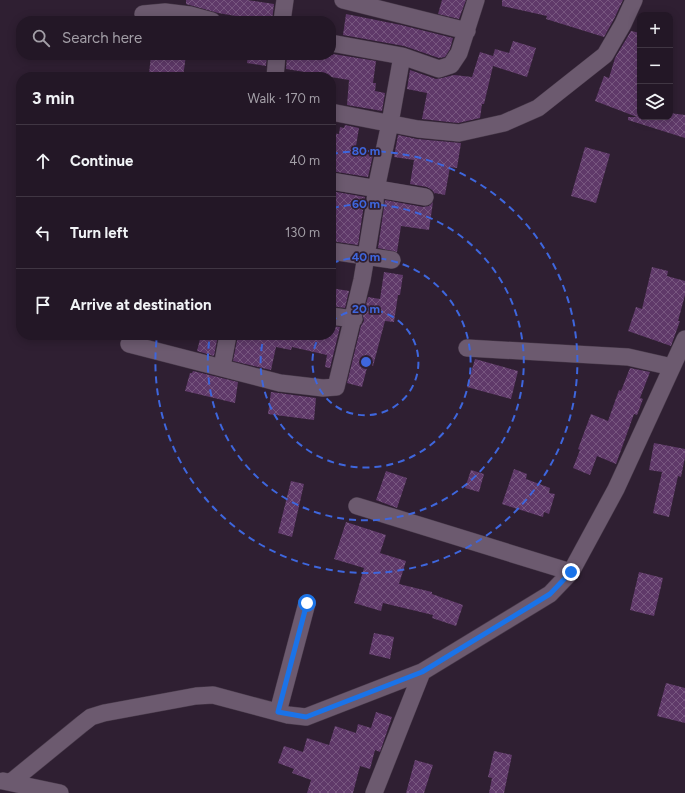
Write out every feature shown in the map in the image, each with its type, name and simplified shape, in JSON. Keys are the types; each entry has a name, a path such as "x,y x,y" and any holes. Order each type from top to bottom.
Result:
{"street":[{"path":"283,16 285,0"},
{"path":"343,0 467,31"},
{"path":"336,44 402,56 439,69 451,65 459,53 476,0"},
{"path":"336,113 418,129 459,133 504,123 538,108 605,55 623,24 634,0"},
{"path":"143,14 165,12 194,16"},
{"path":"129,344 222,367 280,384 322,388 336,387 354,319 366,256 376,189 402,56"},
{"path":"275,72 277,60"},
{"path":"336,182 425,197"},
{"path":"336,252 392,260"},
{"path":"336,317 354,319"},
{"path":"6,781 91,717 104,713 196,696 213,695 278,712 306,717 422,672 550,594 571,572 616,489 685,339"},
{"path":"222,367 227,340"},
{"path":"467,348 628,358 672,367"},
{"path":"356,506 571,572"},
{"path":"278,712 307,603"},
{"path":"374,793 422,672"},
{"path":"6,781 60,793"}],"building":[{"path":"186,0 247,0 274,4 273,16 236,16 218,13 186,4"},
{"path":"442,0 466,0 459,19 438,14"},
{"path":"502,0 623,0 604,37 546,19 547,16 502,6"},
{"path":"346,14 401,25 453,38 450,49 445,57 439,58 404,46 343,35"},
{"path":"631,31 637,32 637,117 595,101 604,76 609,78 615,58"},
{"path":"513,41 536,48 527,77 493,66 484,104 482,104 480,118 458,123 422,119 427,93 407,89 410,70 436,79 454,75 472,77 480,52 493,56 495,49 509,53"},
{"path":"336,54 376,61 373,83 376,83 375,91 385,93 382,111 347,105 349,80 336,78 336,72 305,72 286,69 287,60 336,60"},
{"path":"150,60 185,60 184,72 149,72"},
{"path":"247,60 267,60 266,66 247,63"},
{"path":"673,113 685,115 685,138 628,120 628,117 637,117 637,120 673,120"},
{"path":"345,125 359,128 355,152 373,155 368,177 336,172 336,134 339,134 340,127 344,128"},
{"path":"398,135 417,139 461,143 457,168 450,167 445,195 435,194 427,187 410,184 414,160 394,157"},
{"path":"585,147 610,154 596,203 571,196"},
{"path":"336,192 365,197 358,245 336,242"},
{"path":"385,200 423,207 429,206 433,202 429,230 401,226 397,252 378,248"},
{"path":"652,267 668,271 667,276 685,281 685,295 678,321 680,321 671,346 628,331 636,307 642,309"},
{"path":"384,272 403,275 400,295 398,295 394,322 385,321 373,366 368,364 362,387 347,383 361,326 364,321 363,316 368,297 380,299"},
{"path":"336,289 349,291 345,308 336,307"},
{"path":"336,327 340,327 330,368 325,367 327,355 292,347 291,350 276,347 271,370 233,361 237,340 336,340"},
{"path":"200,340 217,340 214,356 197,351"},
{"path":"475,359 518,371 511,399 467,387"},
{"path":"630,368 650,372 640,398 643,399 637,415 634,414 616,464 597,456 590,475 573,468 580,450 578,449 591,414 608,421 619,390 621,391"},
{"path":"193,371 238,382 235,403 185,391 190,373"},
{"path":"271,392 316,398 314,420 268,414"},
{"path":"654,443 685,449 681,477 678,476 669,517 653,513 662,472 649,470"},
{"path":"514,469 527,474 526,479 550,488 549,493 555,494 549,514 544,512 543,517 502,504"},
{"path":"471,470 484,474 479,492 465,488"},
{"path":"386,471 407,478 397,508 376,500"},
{"path":"291,481 304,484 292,537 278,533"},
{"path":"346,522 386,535 380,553 406,561 399,584 432,592 432,594 463,605 456,626 432,618 433,615 383,603 381,611 354,603 364,568 334,559"},
{"path":"639,572 663,578 654,616 630,610"},
{"path":"374,633 394,637 390,659 369,654"},
{"path":"666,683 685,688 685,723 657,716"},
{"path":"376,712 392,717 380,752 375,750 370,769 360,766 353,793 307,793 311,780 292,773 294,769 278,763 284,746 303,752 307,738 329,745 335,726 356,733 358,724 371,728"},
{"path":"494,751 512,755 504,793 489,793 492,778 488,777"},
{"path":"415,760 433,765 424,793 406,793"}],"route":[{"path":"307,603 278,712 306,717 422,672 550,594 571,572"}]}
